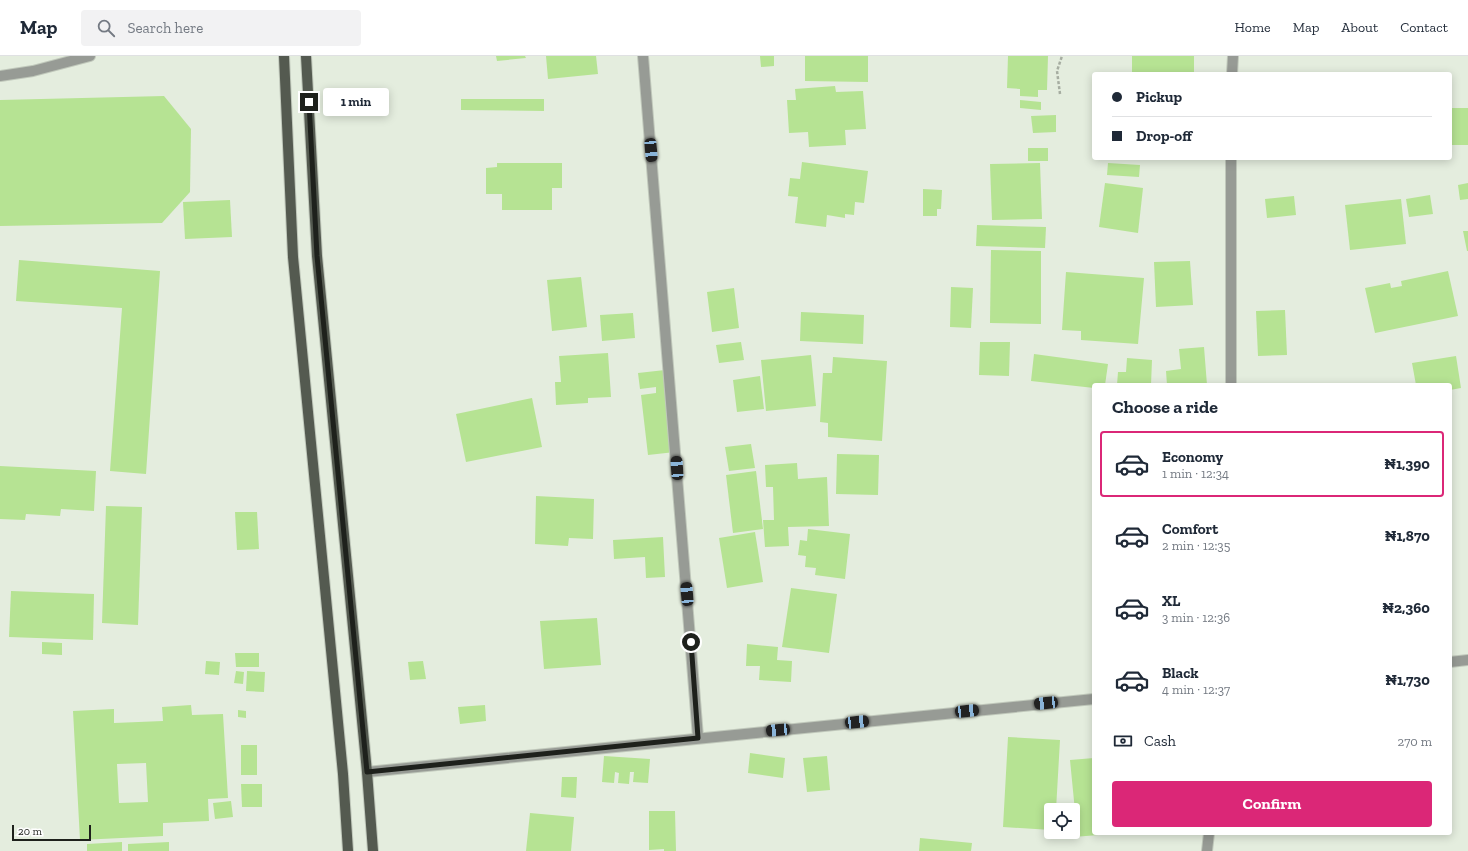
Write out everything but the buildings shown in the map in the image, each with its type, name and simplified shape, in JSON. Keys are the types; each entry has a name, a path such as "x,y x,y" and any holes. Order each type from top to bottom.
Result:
{"main road":[{"path":"284,56 293,257 343,774 348,851"},
{"path":"306,56 317,256 367,772 373,851"}],"street":[{"path":"0,76 33,71 90,56"},
{"path":"644,56 698,738"},
{"path":"1232,72 1233,56"},
{"path":"1231,160 1231,383"},
{"path":"1452,662 1468,660"},
{"path":"367,772 1092,698"},
{"path":"1207,851 1210,835"}],"path":[{"path":"1060,94 1057,71 1062,56"}],"route":[{"path":"309,102 317,256 367,772 698,738 691,642"}]}
